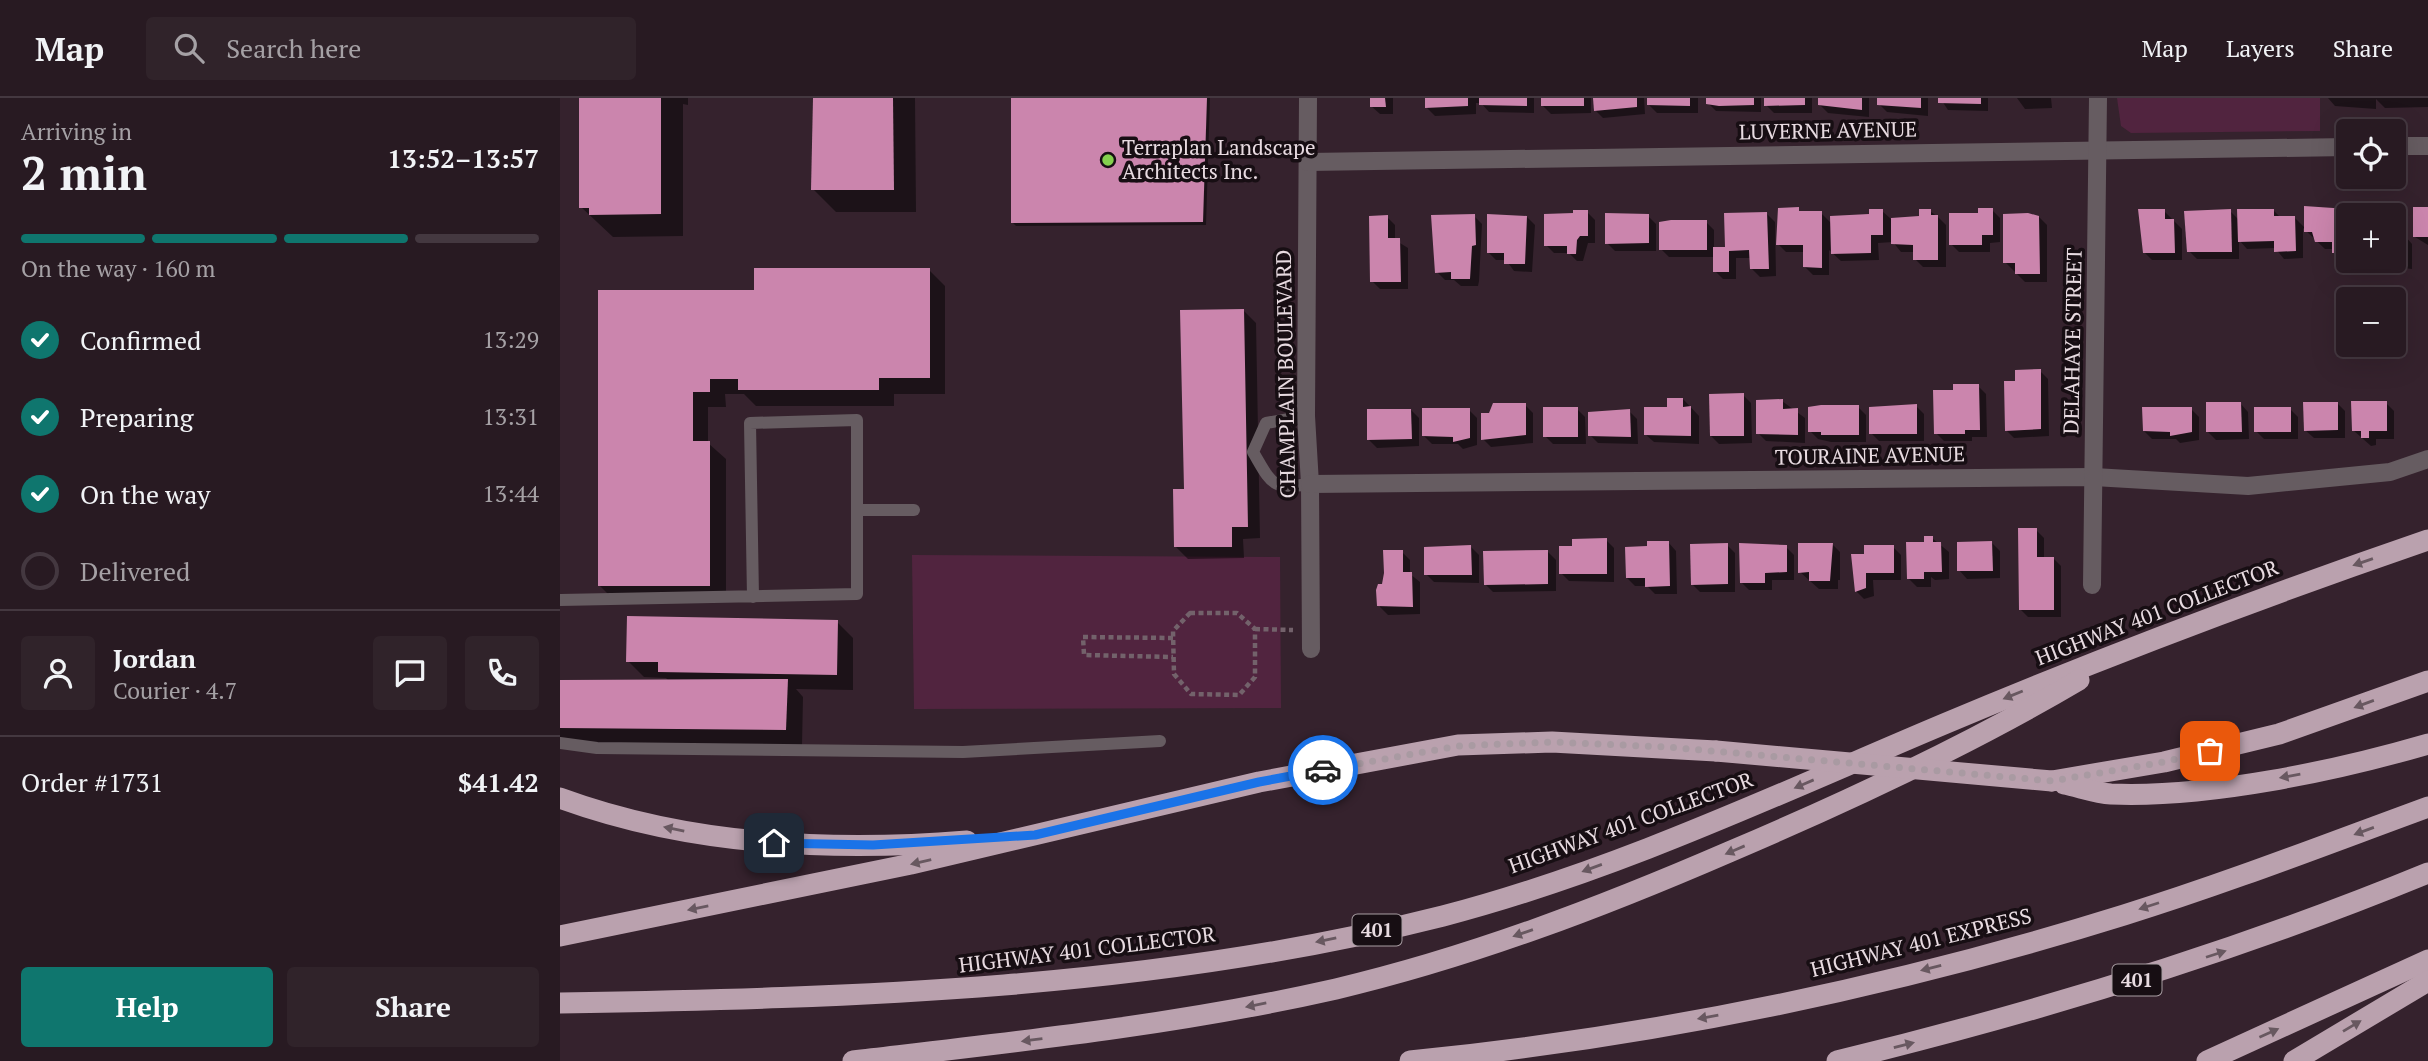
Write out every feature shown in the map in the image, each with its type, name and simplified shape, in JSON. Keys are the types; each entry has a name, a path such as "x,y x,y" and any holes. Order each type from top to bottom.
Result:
{"highway":[{"name":"HIGHWAY 401 COLLECTOR","path":"560,1003 975,989 1261,954 1444,915 1589,870 2145,642 2428,540"},
{"path":"853,1061 1061,1037 1197,1017 1338,988 1492,944 1604,906 1798,823 2006,723 2145,642"},
{"path":"2052,781 2164,762 2279,734 2428,681"},
{"path":"560,936 911,864 1259,782 1458,746 1552,742 1716,751 2052,781 2109,794 2192,790 2314,772 2428,744"},
{"path":"560,799 679,830 774,843 873,845 1035,835"},
{"name":"HIGHWAY 401 EXPRESS","path":"1410,1061 1602,1036 1745,1010 1884,980 2124,915 2428,807"},
{"name":"401","path":"1838,1061 1952,1033 2127,983 2243,945 2428,873"},
{"path":"2207,1061 2428,960"},
{"path":"2294,1061 2428,981"}],"street":[{"name":"CHAMPLAIN BOULEVARD","path":"1308,98 1306,416 1310,484 1311,649"},
{"name":"DELAHAYE STREET","path":"2092,585 2098,98"},
{"path":"2406,146 2428,146"},
{"name":"LUVERNE AVENUE","path":"1308,162 2336,147"},
{"name":"TOURAINE AVENUE","path":"1310,484 2094,477 2248,486 2390,472 2428,458"}],"lane":[{"path":"1306,416 1266,423 1253,452 1270,483 1284,488 1310,484"},
{"path":"560,600 753,597 857,594 857,420 750,423 753,597"},
{"path":"857,510 914,510"},
{"path":"560,743 597,748 963,752 1160,741"}],"path":[{"path":"1255,629 1255,677 1239,695 1191,694 1174,674 1173,631 1191,613 1237,612 1255,629 1311,630"},
{"path":"1173,638 1083,638 1084,655 1173,657"}],"shaded area":[{"path":"2117,98 2320,98 2320,131 2131,133 2121,126"},
{"path":"912,555 1280,557 1281,708 914,709"}],"building":[{"path":"579,98 661,98 661,214 589,215 589,208 579,208"},
{"path":"813,98 893,98 894,190 811,190"},
{"name":"Terraplan Landscape Architects Inc.","path":"1011,98 1207,98 1203,222 1011,223"},
{"path":"1370,98 1385,98 1386,107 1370,107"},
{"path":"1425,98 1468,98 1468,106 1425,108"},
{"path":"1479,98 1527,98 1527,106 1479,105"},
{"path":"1541,98 1584,98 1584,106 1541,106"},
{"path":"1593,98 1637,98 1637,107 1594,111"},
{"path":"1647,98 1690,98 1690,106 1647,105"},
{"path":"1706,98 1754,98 1754,105 1719,106 1706,104"},
{"path":"1764,98 1805,98 1805,105 1764,106"},
{"path":"1818,98 1862,98 1862,110 1818,105"},
{"path":"1877,98 1921,98 1921,108 1877,105"},
{"path":"1938,98 1981,98 1981,104 1938,103"},
{"path":"2304,206 2336,208 2336,253 2332,253 2332,242 2315,242 2312,232 2304,232"},
{"path":"1799,207 1799,211 1822,211 1822,268 1803,267 1803,245 1776,245 1778,208"},
{"path":"2413,207 2428,207 2428,237 2413,237"},
{"path":"1978,208 1993,208 1993,235 1982,235 1982,245 1949,245 1949,213 1978,213"},
{"path":"1869,209 1883,209 1883,235 1871,235 1871,253 1831,254 1830,216 1869,214"},
{"path":"1919,209 1931,209 1931,215 1938,215 1938,260 1913,260 1913,245 1891,244 1891,218 1919,216"},
{"path":"2138,209 2165,209 2165,219 2174,219 2175,253 2143,253"},
{"path":"2231,209 2232,252 2187,252 2184,211"},
{"path":"2237,209 2274,209 2274,216 2295,216 2296,251 2274,252 2274,241 2238,242"},
{"path":"1573,210 1588,210 1588,236 1580,236 1577,240 1576,254 1567,254 1567,246 1544,246 1544,214 1573,213"},
{"path":"1767,212 1769,269 1750,269 1749,250 1729,251 1729,272 1713,272 1713,247 1725,247 1724,213"},
{"path":"1605,213 1649,214 1649,243 1605,244"},
{"path":"2028,213 2039,216 2040,274 2015,274 2015,263 2003,263 2003,214"},
{"path":"1475,214 1476,245 1472,246 1470,279 1451,279 1451,272 1435,273 1431,215"},
{"path":"1487,214 1527,216 1525,264 1504,264 1504,253 1487,253"},
{"path":"1388,215 1388,238 1400,238 1401,282 1370,282 1369,216"},
{"path":"1707,220 1707,250 1659,250 1659,222"},
{"path":"754,268 930,268 930,378 879,378 879,390 738,390 738,379 710,379 710,392 693,392 693,441 710,441 710,586 598,586 598,290 754,290"},
{"path":"1244,309 1248,527 1232,527 1232,547 1174,547 1173,489 1184,489 1180,310"},
{"path":"2041,369 2041,429 2005,431 2004,381 2015,381 2015,370"},
{"path":"1953,384 1979,384 1980,430 1965,430 1965,434 1934,434 1933,390 1953,390"},
{"path":"1744,393 1744,436 1710,436 1709,394"},
{"path":"1667,398 1683,398 1683,407 1691,406 1691,436 1644,435 1644,407 1667,407"},
{"path":"1783,399 1783,409 1798,408 1798,435 1756,434 1756,400"},
{"path":"2351,401 2387,401 2387,431 2369,431 2369,438 2361,438 2361,431 2352,431"},
{"path":"2206,402 2241,402 2242,432 2206,432"},
{"path":"2303,402 2338,402 2338,430 2304,431"},
{"path":"1493,403 1526,403 1526,435 1481,440 1481,413 1489,413"},
{"path":"1917,404 1917,434 1869,434 1869,407"},
{"path":"1859,405 1859,435 1821,435 1821,432 1808,432 1808,407"},
{"path":"1543,407 1578,407 1578,437 1543,437"},
{"path":"2142,407 2192,407 2192,432 2170,436 2170,432 2143,431"},
{"path":"2254,407 2291,407 2291,432 2254,432"},
{"path":"1422,408 1470,408 1470,438 1453,442 1453,437 1422,436"},
{"path":"1367,409 1411,409 1412,439 1367,440"},
{"path":"1630,409 1631,437 1588,436 1588,412"},
{"path":"2018,528 2037,528 2037,557 2054,557 2054,610 2019,610"},
{"path":"1924,536 1933,536 1933,542 1941,542 1942,572 1924,572 1924,579 1907,579 1906,542 1924,542"},
{"path":"1607,538 1607,574 1559,574 1559,546 1572,546 1572,539"},
{"path":"1647,541 1669,541 1670,586 1645,587 1645,578 1626,578 1625,547 1647,546"},
{"path":"1992,541 1993,571 1957,571 1957,542"},
{"path":"1728,543 1728,584 1691,585 1690,544"},
{"path":"1739,543 1787,545 1787,572 1765,573 1765,583 1740,583"},
{"path":"1798,543 1833,543 1830,581 1809,581 1809,572 1798,573"},
{"path":"1471,545 1472,575 1424,575 1424,547"},
{"path":"1864,545 1894,545 1894,573 1866,573 1866,588 1855,592 1851,554 1864,554"},
{"path":"1383,550 1403,550 1403,572 1412,572 1413,607 1377,606 1376,590 1378,584 1382,584 1384,573"},
{"path":"1548,550 1548,584 1484,585 1483,551"},
{"path":"627,616 838,620 837,675 658,672 658,662 626,662"},
{"path":"788,679 786,730 560,728 560,680"}],"way so far":[{"path":"1323,770 1458,746 1552,742 1667,747 2052,781 2164,762 2210,751"}],"place":[{"name":"Terraplan Landscape Architects Inc.","path":"1108,160"}],"route":[{"path":"774,843 873,845 1035,835 1259,782 1323,770"}]}
